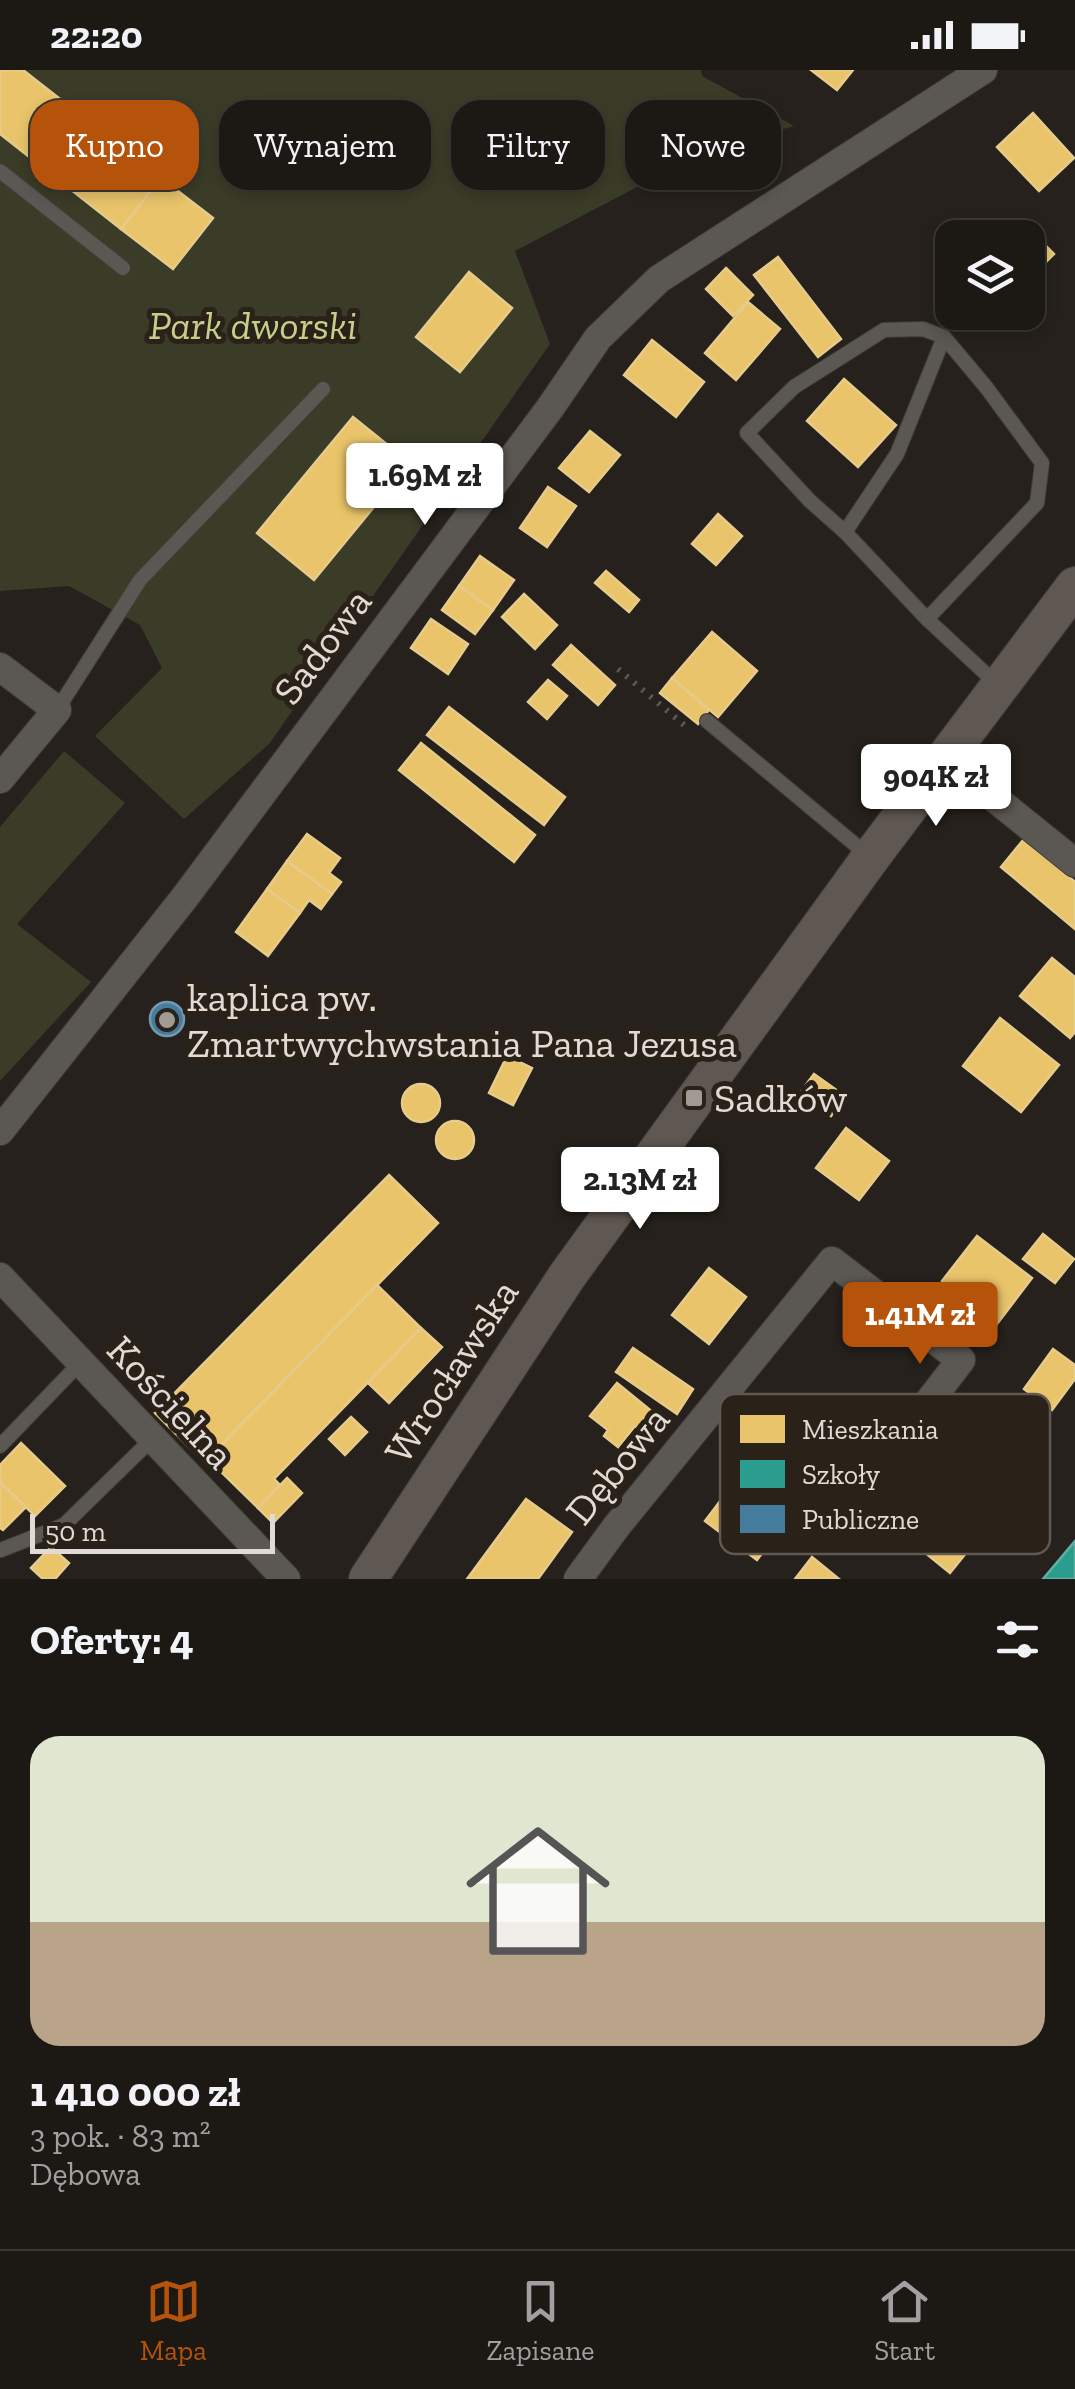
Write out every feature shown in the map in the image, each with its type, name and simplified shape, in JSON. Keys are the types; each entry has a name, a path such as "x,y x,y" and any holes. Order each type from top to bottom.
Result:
{"main road":[{"name":"Wrocławska","path":"368,1579 567,1276 871,857 1075,586"}],"street":[{"name":"Sadowa","path":"0,1131 185,897 598,338 658,279 983,70"},
{"path":"0,667 57,710 0,779"},
{"path":"946,759 1075,863"},
{"name":"Dębowa","path":"726,1394 832,1261 961,1360 935,1394"},
{"name":"Kościelna","path":"0,1277 286,1579"},
{"name":"Dębowa","path":"578,1579 720,1402"}],"lane":[{"path":"0,171 123,268"},
{"path":"927,619 1036,503 1042,464 944,337 923,328 884,330 794,387 747,433 810,502 845,532 927,619 1000,686"},
{"path":"845,532 897,454 944,337"},
{"path":"57,710 140,580 323,390"},
{"path":"707,721 871,857"},
{"path":"0,1446 80,1364"},
{"path":"1,1550 64,1524 151,1440"}],"green space":[{"name":"Park dworski","path":"0,70 701,70 702,76 746,100 625,100 625,190 631,190 515,251 550,344 269,744 184,819 95,736 162,668 140,625 69,586 0,591"},
{"name":"Park dworski","path":"781,119 794,126 781,130"},
{"path":"64,751 125,803 17,924 91,982 0,1081 0,827"}],"building: Mieszkania":[{"path":"0,70 23,70 61,100 30,100 30,158 0,134"},
{"path":"811,70 853,70 837,90"},
{"path":"1033,113 1074,158 1039,191 997,147"},
{"path":"71,190 152,190 121,229"},
{"path":"152,190 177,190 213,218 173,269 121,229"},
{"path":"1045,245 1054,254 1045,263"},
{"path":"778,257 841,339 818,357 754,275"},
{"path":"726,268 753,295 733,316 706,289"},
{"path":"469,272 512,308 460,372 416,337"},
{"path":"748,302 780,329 736,380 705,353"},
{"path":"652,340 704,382 676,417 624,375"},
{"path":"844,379 896,425 858,467 807,421"},
{"path":"353,417 410,463 314,580 257,533"},
{"path":"590,431 620,455 589,492 559,468"},
{"path":"548,487 576,506 547,547 520,528"},
{"path":"718,514 742,536 716,565 692,544"},
{"path":"480,556 514,580 493,610 459,586"},
{"path":"606,571 639,600 629,612 595,583"},
{"path":"459,586 493,610 475,634 442,610"},
{"path":"524,594 557,625 535,649 502,617"},
{"path":"431,619 468,644 448,674 411,648"},
{"path":"712,632 757,671 718,717 672,678"},
{"path":"571,645 615,685 598,705 553,665"},
{"path":"672,678 709,710 698,724 660,693"},
{"path":"548,680 567,696 547,719 528,702"},
{"path":"449,707 565,797 544,825 427,735"},
{"path":"421,743 535,835 514,862 399,770"},
{"path":"307,834 340,858 329,873 341,882 332,894 287,861"},
{"path":"1024,839 1075,882 1075,929 1001,867"},
{"path":"287,861 332,894 321,909 309,900 300,913 267,889"},
{"path":"267,889 300,913 268,956 236,932"},
{"path":"1052,958 1075,977 1075,1032 1070,1038 1020,996"},
{"path":"1000,1018 1059,1065 1021,1112 963,1066"},
{"path":"507,1056 532,1068 513,1105 489,1093"},
{"path":"814,1074 845,1096 831,1116 799,1094"},
{"path":"421,1084 435,1089 440,1103 435,1117 421,1122 407,1117 402,1103 407,1089"},
{"path":"455,1121 469,1126 474,1140 469,1154 455,1159 441,1154 436,1140 441,1126"},
{"path":"846,1128 889,1161 859,1200 816,1168"},
{"path":"389,1175 438,1223 204,1462 155,1413"},
{"path":"1043,1234 1074,1259 1055,1283 1023,1259"},
{"path":"977,1236 1032,1278 997,1324 942,1281"},
{"path":"709,1268 746,1297 709,1344 672,1315"},
{"path":"377,1285 421,1328 274,1479 280,1485 258,1508 208,1459"},
{"path":"421,1328 442,1347 389,1403 368,1383"},
{"path":"633,1348 693,1389 677,1414 616,1372"},
{"path":"1053,1349 1075,1365 1075,1379 1052,1410 1050,1394 1031,1394 1024,1389"},
{"path":"617,1383 655,1414 642,1431 635,1426 618,1447 604,1436 608,1430 590,1416"},
{"path":"351,1417 367,1432 345,1455 329,1439"},
{"path":"21,1443 65,1486 35,1516 0,1482 0,1465"},
{"path":"287,1478 302,1493 273,1523 258,1508"},
{"path":"0,1482 26,1507 3,1530 0,1528"},
{"path":"526,1499 572,1532 538,1579 467,1579"},
{"path":"720,1501 720,1532 705,1521"},
{"path":"51,1547 69,1563 55,1579 43,1579 31,1568"},
{"path":"927,1554 965,1554 950,1573"},
{"path":"812,1557 839,1579 795,1579"}],"building: Szkoły":[{"path":"1075,1541 1075,1579 1043,1579"}],"building: Publiczne":[{"name":"kaplica pw. Zmartwychwstania Pana Jezusa","path":"167,1002 179,1007 184,1019 179,1031 167,1036 155,1031 150,1019 155,1007"}],"place":[{"name":"kaplica pw. Zmartwychwstania Pana Jezusa","path":"167,1020"},
{"name":"Sadków","path":"694,1098"}]}
